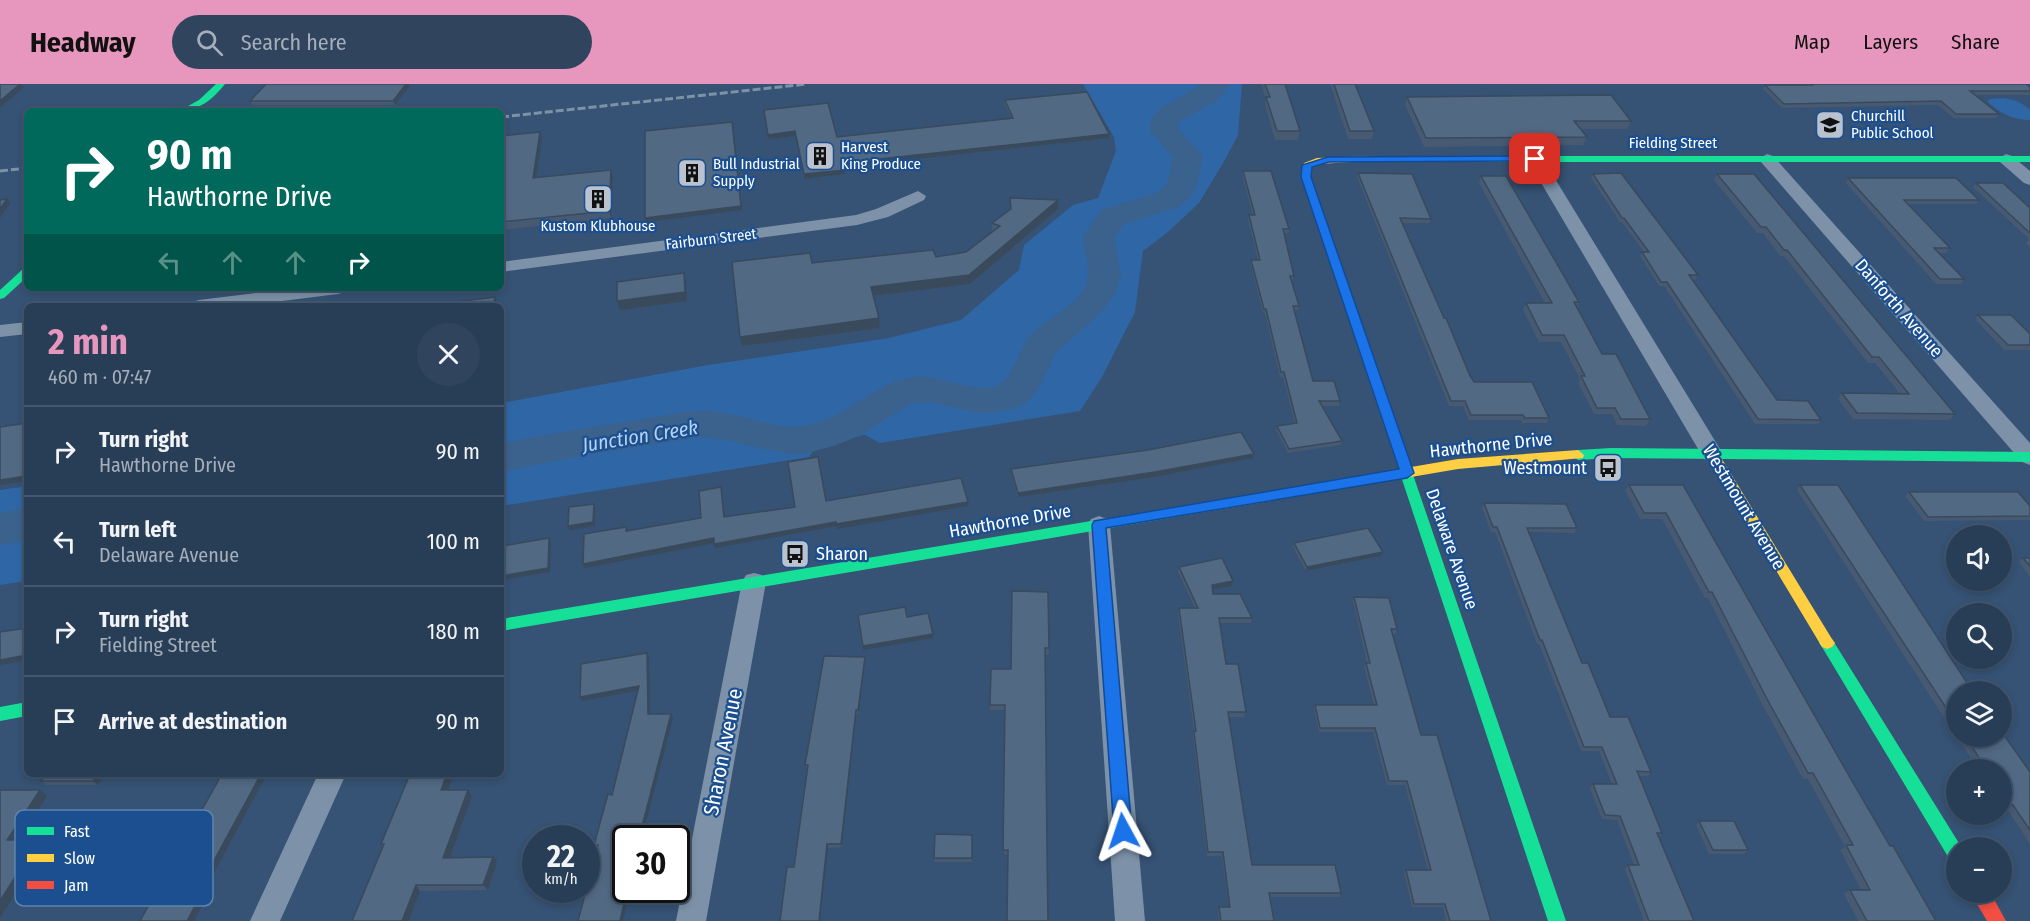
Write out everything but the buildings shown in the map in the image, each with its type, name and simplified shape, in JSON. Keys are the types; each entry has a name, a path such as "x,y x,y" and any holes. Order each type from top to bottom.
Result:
{"street":[{"path":"203,106 221,84"},
{"name":"Fielding Street","path":"1317,161 1358,159 2030,159"},
{"name":"Westmount Avenue","path":"1535,159 1946,838"},
{"name":"Danforth Avenue","path":"1767,159 2030,457"},
{"path":"2006,159 2030,180"},
{"name":"Delaware Avenue","path":"1317,161 1307,165 1306,177 1557,921"},
{"name":"Fairburn Street","path":"504,267 857,220 882,213 918,196"},
{"path":"0,296 24,274"},
{"path":"222,303 315,291"},
{"path":"0,331 24,328"},
{"name":"Hawthorne Drive","path":"504,624 1458,464 1611,453 2030,457"},
{"path":"1099,525 1130,921"},
{"name":"Sharon Avenue","path":"691,921 754,582"},
{"path":"0,714 24,710"},
{"path":"265,921 331,777"},
{"path":"1986,903 1997,921"}],"shaded area":[{"path":"1083,84 1242,84 1238,135 1199,203 1168,232 1143,251 1135,312 1102,377 1080,411 880,443 865,435 817,445 809,457 504,506 504,402 708,365 889,338 961,320 1019,270 1024,245 1073,205 1098,198 1116,151 1114,137"},
{"path":"2004,98 2027,107 2030,110 2030,120 2007,115 1987,101"},
{"path":"24,486 24,581 0,585 0,490"}],"waterway":[{"name":"Junction Creek","path":"504,457 580,442 700,424 726,426 789,440 803,440 847,426 900,392 930,389 979,400 1004,398 1012,394 1024,382 1043,344 1091,304 1097,296 1104,281 1103,256 1098,238 1112,217 1167,200 1182,185 1188,156 1165,132 1164,120 1177,110 1199,100 1216,84"},
{"name":"Junction Creek","path":"0,529 24,525"}],"railway":[{"path":"504,117 807,84"},
{"path":"0,171 24,168"}],"traffic: fast":[{"path":"190,108 202,102 221,84"},
{"path":"1366,159 2030,159"},
{"path":"0,296 24,274"},
{"path":"1391,428 1557,921"},
{"path":"1578,455 1611,453 2030,457"},
{"path":"504,624 1223,504"},
{"path":"1827,643 1946,838"},
{"path":"0,714 24,710"}],"traffic: slow":[{"path":"1366,159 1317,161 1307,165 1306,177 1391,428"},
{"path":"1712,454 1827,643"},
{"path":"1223,504 1458,464 1578,455"}],"traffic: jam":[{"path":"1986,903 1997,921"}],"place":[{"name":"Churchill Public School","path":"1830,125"},
{"name":"Harvest King Produce","path":"820,156"},
{"name":"Bull Industrial Supply","path":"692,173"},
{"name":"Kustom Klubhouse","path":"598,199"},
{"name":"Westmount","path":"1608,468"},
{"name":"Sharon","path":"795,554"}],"route":[{"path":"1123,831 1099,525 1407,473 1306,177 1307,165 1328,159 1535,159"}]}
